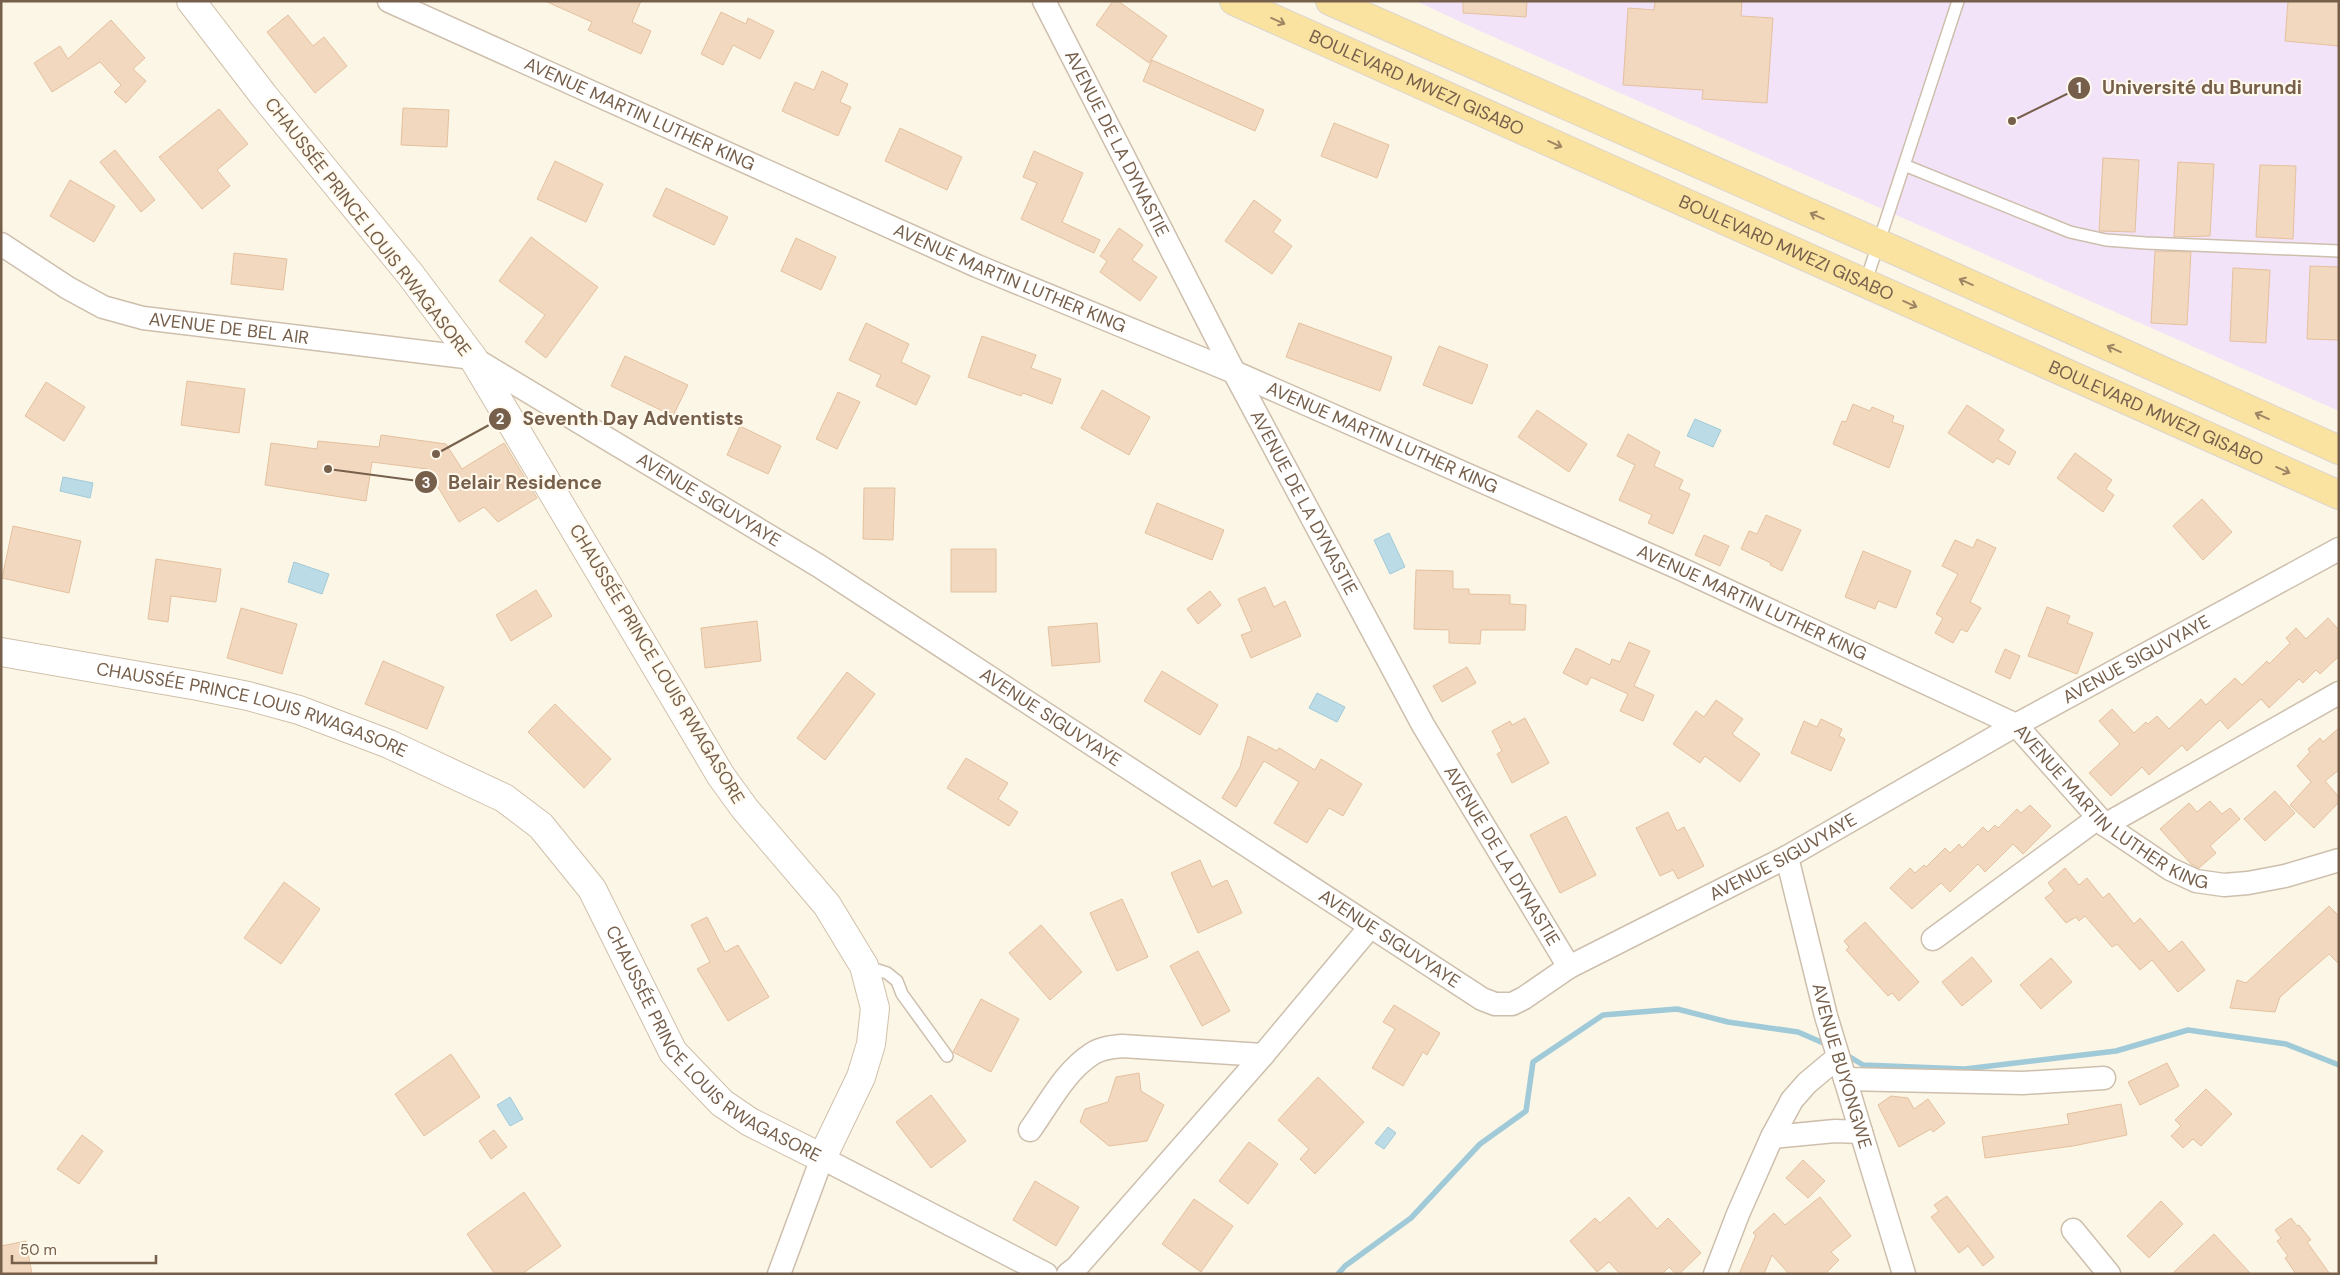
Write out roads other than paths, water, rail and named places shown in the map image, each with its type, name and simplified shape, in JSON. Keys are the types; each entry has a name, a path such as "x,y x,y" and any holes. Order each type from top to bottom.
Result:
{"main road":[{"name":"BOULEVARD MWEZI GISABO","path":"1234,1 2339,495"},
{"path":"1330,1 1879,243 2339,450"},
{"path":"1473,108 1492,74"}],"street":[{"name":"CHAUSSÉE PRINCE LOUIS RWAGASORE","path":"1,652 198,686 248,696 299,710 389,744 504,798 542,826 592,889 673,1052 722,1102 750,1122 822,1158 861,1077 871,1044 875,1008 864,966 827,906 745,809 721,776 473,358 410,274 264,96 191,1"},
{"name":"AVENUE MARTIN LUTHER KING","path":"390,1 977,266 1234,372 1681,569 2016,725 2101,822 2170,870 2196,881 2224,885 2284,876 2339,860"},
{"name":"AVENUE DE LA DYNASTIE","path":"1044,1 1234,372 1423,725 1569,967"},
{"name":"AVENUE DE BEL AIR","path":"1,244 68,288 103,306 143,318 179,324 473,358"},
{"name":"AVENUE SIGUVYAYE","path":"473,358 827,571 1370,927 1482,999 1495,1004 1512,1004 1569,967 1787,857 2016,725 2339,549"},
{"path":"1932,939 2101,822 2339,692"},
{"name":"AVENUE BUYONGWE","path":"1787,857 1826,1016 1904,1274"},
{"path":"1068,1274 1076,1268 1263,1056 1370,927"},
{"path":"1030,1130 1073,1069 1092,1054 1105,1048 1122,1046 1263,1056"},
{"path":"1715,1274 1738,1214 1772,1137 1792,1100 1837,1055"},
{"path":"1845,1079 2023,1083 2104,1078"},
{"path":"1772,1137 1827,1132 1861,1132"},
{"path":"779,1274 822,1158 1046,1274"},
{"path":"2073,1230 2110,1274"}],"lane":[{"path":"1865,284 1958,1"},
{"path":"1904,166 2070,232 2106,240 2339,251"},
{"path":"864,966 887,973 897,981 902,994 947,1056"}],"water":[{"path":"1695,419 1721,430 1713,447 1687,436"},
{"path":"63,477 93,483 90,498 60,491"},
{"path":"1389,533 1405,567 1390,574 1374,540"},
{"path":"294,562 329,574 322,594 288,582"},
{"path":"1317,693 1345,707 1337,722 1309,708"},
{"path":"510,1097 523,1119 510,1126 497,1105"},
{"path":"1388,1127 1396,1133 1384,1149 1375,1143"}],"waterway":[{"path":"1338,1274 1345,1266 1411,1218 1480,1144 1526,1111 1533,1062 1603,1015 1677,1009 1728,1022 1798,1032 1828,1045"},
{"path":"1845,1054 1863,1065 1965,1069 2116,1051 2188,1030 2286,1044 2339,1065"}],"place":[{"name":"Université du Burundi","path":"2012,121"},
{"name":"Seventh Day Adventists","path":"436,454"},
{"name":"Belair Residence","path":"328,469"}]}
